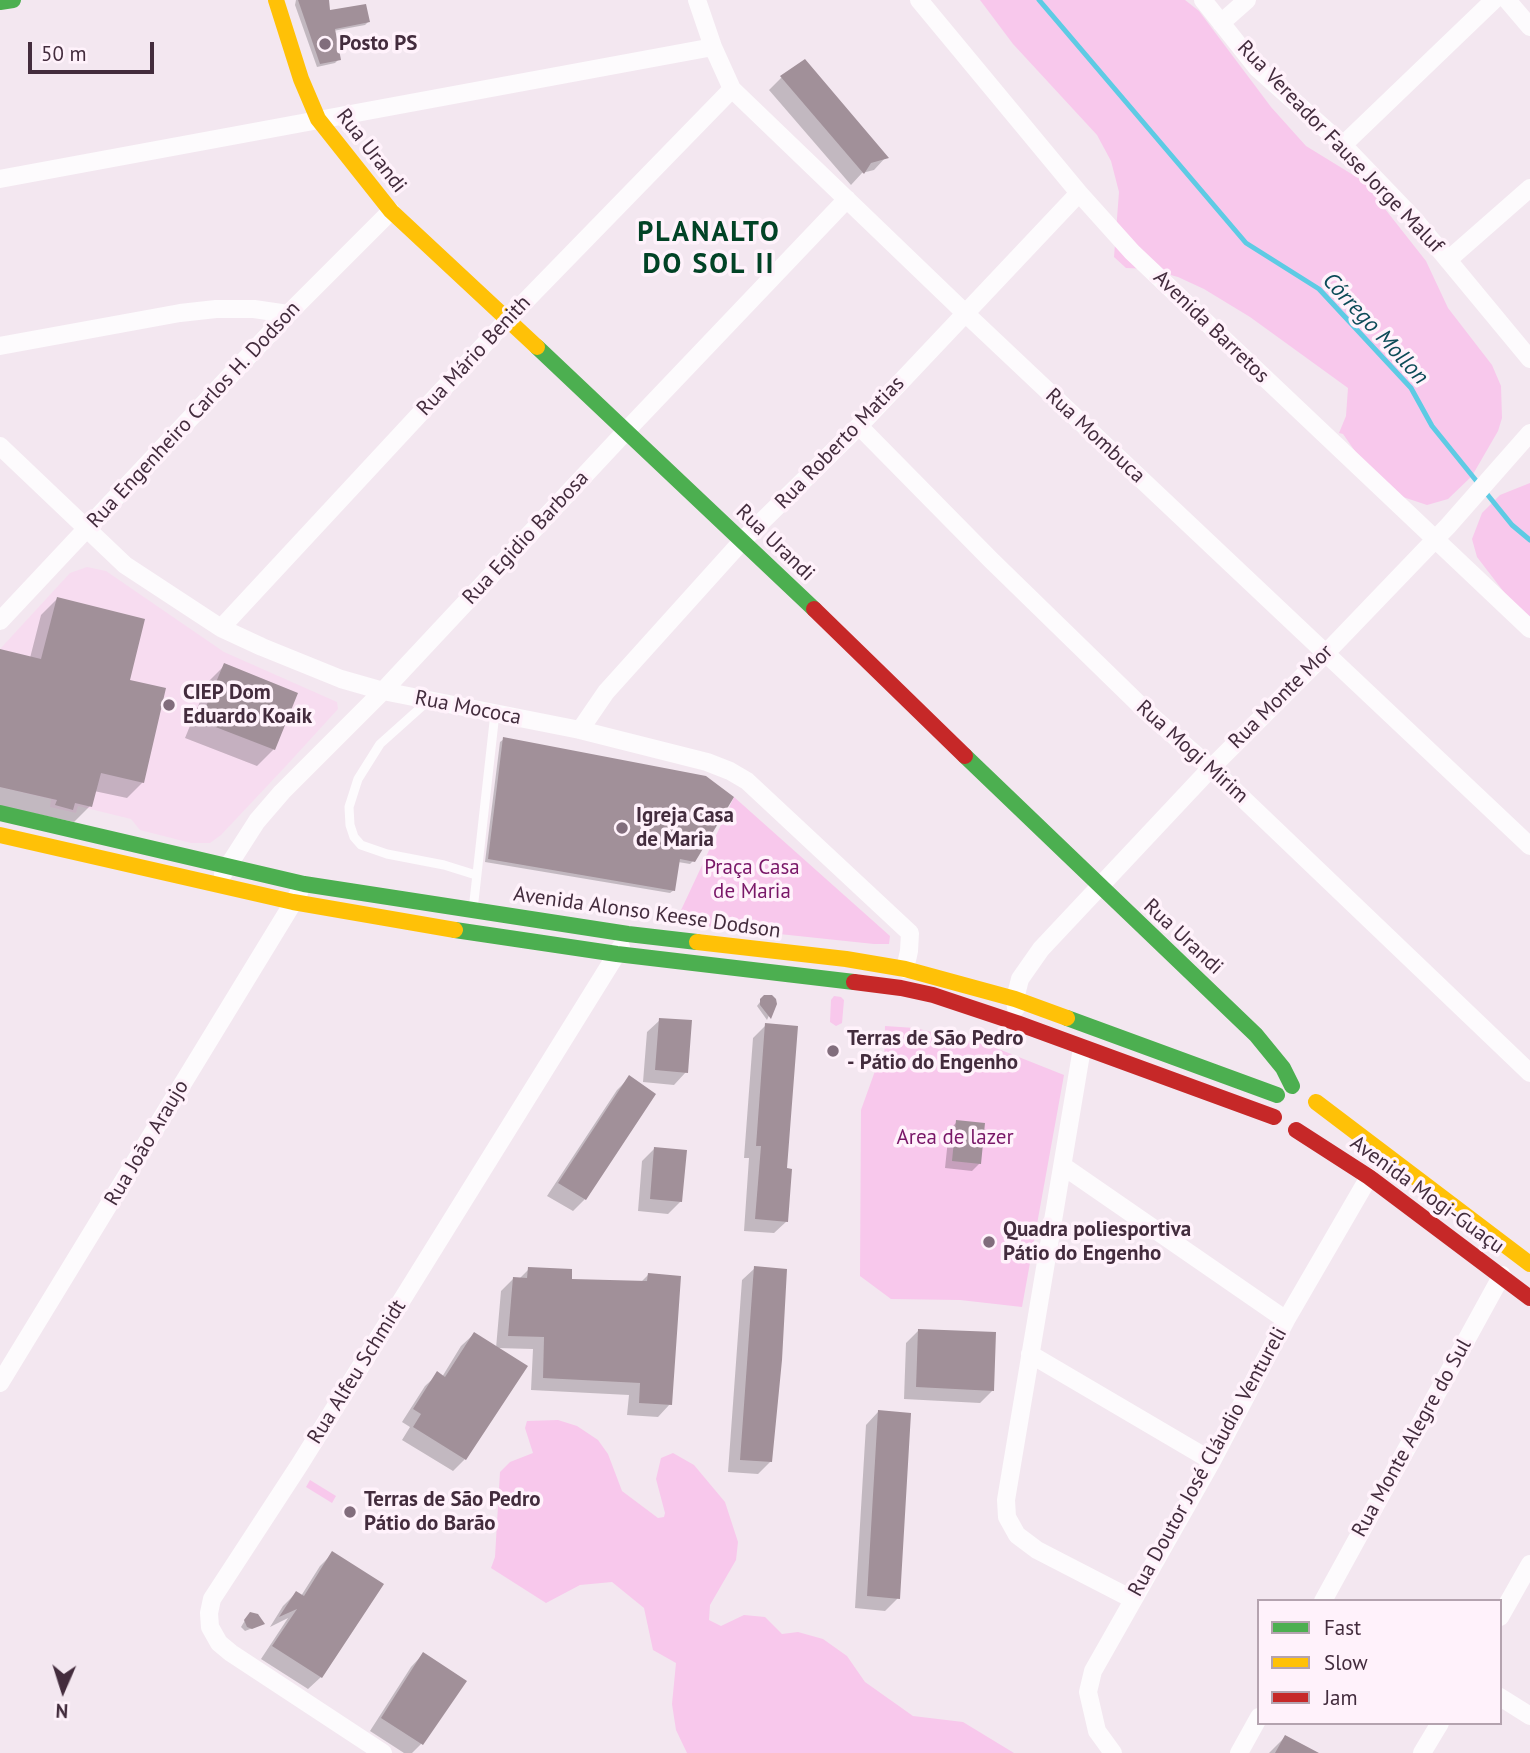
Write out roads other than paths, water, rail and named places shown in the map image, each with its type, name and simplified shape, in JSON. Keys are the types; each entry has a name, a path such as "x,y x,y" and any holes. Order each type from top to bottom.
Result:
{"street":[{"path":"0,2 13,0"},
{"name":"Rua Urandi","path":"276,0 318,119 391,211 743,540 1099,887 1256,1035 1283,1068 1292,1086"},
{"name":"Rua Mombuca","path":"697,0 713,47 732,89 964,313 1530,846"},
{"name":"Avenida Barretos","path":"919,0 1079,193 1132,252 1530,629"},
{"name":"Rua Vereador Fause Jorge Maluf","path":"1203,0 1257,68 1343,145 1414,219 1530,359"},
{"path":"1221,23 1247,0"},
{"path":"1343,145 1493,0"},
{"path":"1507,0 1530,27"},
{"path":"0,179 713,47"},
{"name":"Rua Mário Benith","path":"221,628 508,319 732,89"},
{"path":"1448,260 1530,188"},
{"name":"Rua Roberto Matias","path":"580,730 606,692 743,540 859,426 1079,193"},
{"name":"Rua Egidio Barbosa","path":"216,885 257,821 282,792 383,691 847,199"},
{"name":"Rua Engenheiro Carlos H. Dodson","path":"0,621 288,314 391,211"},
{"path":"0,346 180,313 254,309 288,314"},
{"name":"Rua Mogi Mirim","path":"859,426 991,561 1147,712 1211,768 1530,1073"},
{"name":"Rua Monte Mor","path":"1015,999 1020,979 1028,965 1211,768 1447,526 1530,433"},
{"name":"Rua Mococa","path":"0,446 125,565 221,628 341,679 383,691 580,730 707,762 730,771 747,781 909,933 905,969"},
{"name":"Avenida Alonso Keese Dodson","path":"1,816 304,884 628,934 846,959 905,969 1015,999 1277,1095"},
{"name":"Avenida Alonso Keese Dodson","path":"0,835 293,902 438,929 617,954 901,988 933,995 1274,1116"},
{"name":"Rua João Araujo","path":"0,1383 304,884"},
{"name":"Rua Alfeu Schmidt","path":"383,1753 219,1643 210,1627 212,1599 300,1464 628,934"},
{"path":"1015,999 1017,1023"},
{"path":"1082,1048 1006,1500 1007,1517 1017,1535 1037,1550 1132,1599"},
{"path":"1292,1086 1307,1090 1309,1118 1283,1127 1274,1116 1273,1102 1277,1095 1292,1086"},
{"name":"Avenida Mogi-Guaçu","path":"1309,1118 1369,1177 1530,1298"},
{"name":"Avenida Mogi-Guaçu","path":"1309,1118 1530,1264"},
{"path":"1063,1166 1286,1320"},
{"name":"Rua Doutor José Cláudio Ventureli","path":"1113,1753 1097,1731 1088,1692 1093,1671 1212,1461 1286,1320 1369,1177"},
{"name":"Rua Monte Alegre do Sul","path":"1324,1599 1502,1275"},
{"path":"1030,1354 1212,1461"},
{"path":"1502,1613 1530,1564"},
{"path":"1502,1698 1530,1716"},
{"path":"1239,1753 1257,1721"},
{"path":"1422,1753 1439,1725"}],"lane":[{"path":"430,700 380,744 358,779 349,807 350,825 354,837 361,845 387,854 444,865 476,875"},
{"path":"473,910 495,713"}],"waterway":[{"name":"Córrego Mollon","path":"1039,0 1246,243 1319,289 1411,388 1432,426 1512,525 1530,540"}],"place":[{"name":"Posto PS","path":"325,44"},
{"name":"CIEP Dom Eduardo Koaik","path":"169,705"},
{"name":"Igreja Casa de Maria","path":"622,828"},
{"name":"Terras de São Pedro - Pátio do Engenho","path":"833,1051"},
{"name":"Quadra poliesportiva Pátio do Engenho","path":"989,1242"},
{"name":"Terras de São Pedro Pátio do Barão","path":"350,1512"}],"district":[{"name":"PLANALTO DO SOL II","path":"709,249"}],"park label":[{"name":"Praça Casa de Maria","path":"752,880"},
{"name":"Area de lazer","path":"955,1138"}]}
